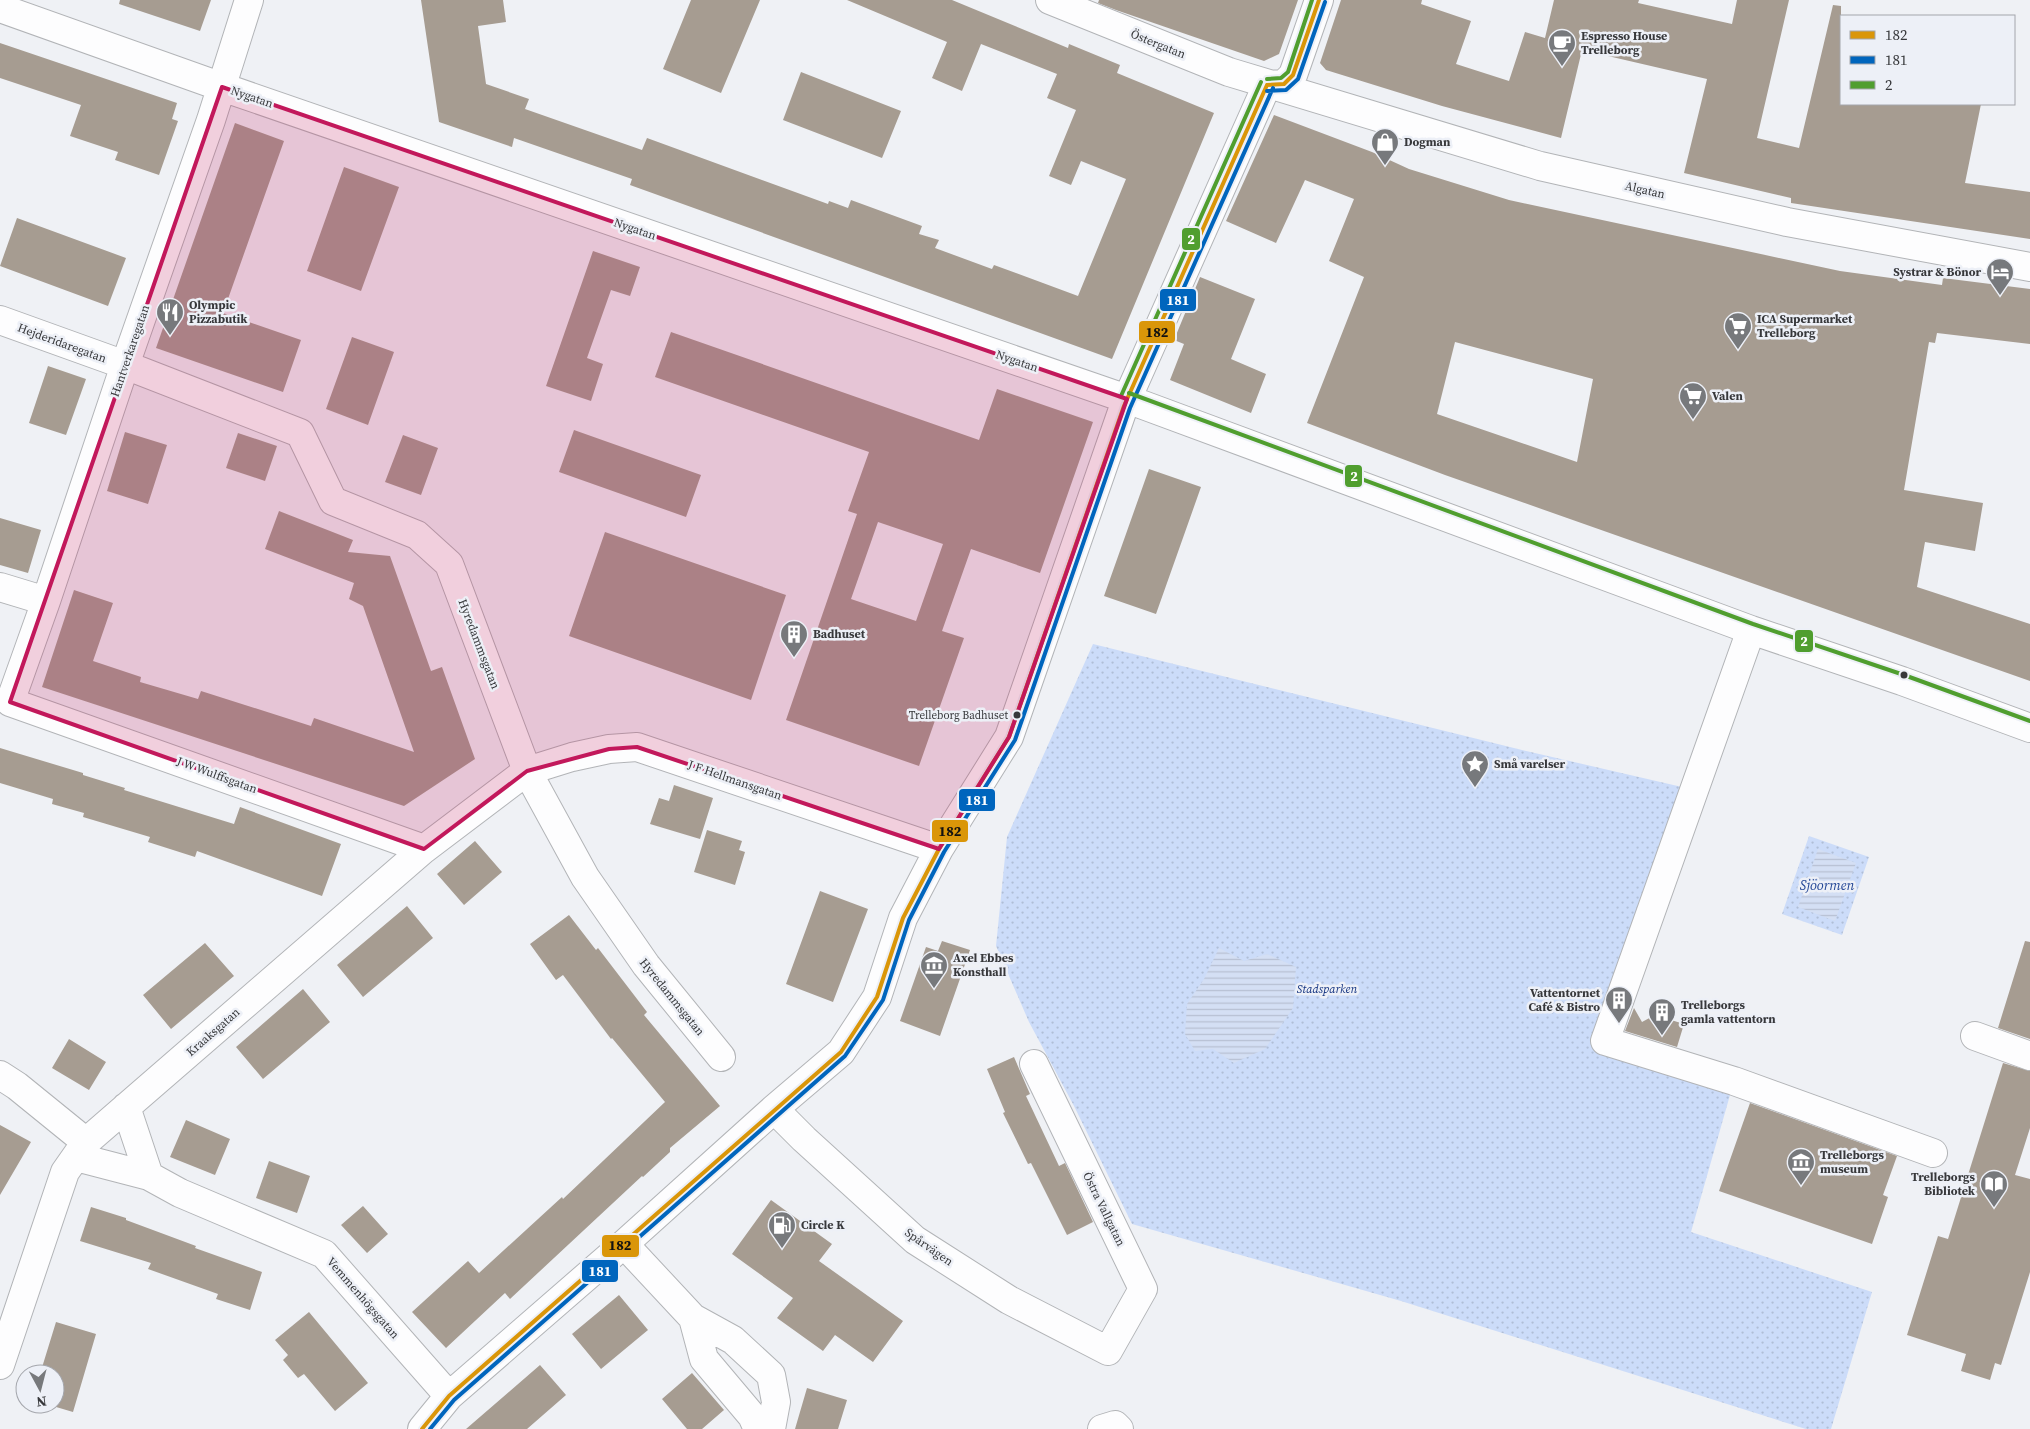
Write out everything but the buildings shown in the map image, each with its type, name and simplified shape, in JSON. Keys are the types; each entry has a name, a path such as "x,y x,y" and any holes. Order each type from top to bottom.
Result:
{"street":[{"name":"Hantverkaregatan","path":"10,702 222,87 249,0"},
{"name":"Östergatan","path":"1050,0 1229,72 1267,85"},
{"path":"422,1429 449,1396 624,1244 774,1109 842,1052 877,997 903,918 939,849 1009,737 1126,399 1267,85 1284,84 1292,75 1319,0"},
{"name":"Nygatan","path":"0,8 222,87 1126,399 1751,630 1902,681 2030,728"},
{"name":"Algatan","path":"1267,85 1540,166 1787,222 2030,267"},
{"name":"Hejderidaregatan","path":"0,320 125,365"},
{"name":"Hyredammsgatan","path":"125,365 300,433 333,501 416,535 449,564 527,771 584,877 646,966 721,1057"},
{"path":"0,587 46,601"},
{"path":"1751,630 1605,1040 1734,1081 1933,1153"},
{"name":"J W Wulffsgatan","path":"10,702 424,849"},
{"name":"J F Hellmansgatan","path":"527,771 572,757 609,749 637,747 939,849"},
{"name":"Kraaksgatan","path":"0,1365 65,1172 81,1149 126,1107 424,849 527,771"},
{"path":"1976,1036 2030,1056"},
{"name":"Östra Vallgatan","path":"1034,1064 1143,1289 1108,1351"},
{"name":"Vemmenhögsgatan","path":"0,1075 17,1086 81,1149 149,1176 180,1193 324,1254 449,1396"},
{"path":"126,1107 149,1176"},
{"name":"Spårvägen","path":"774,1109 804,1139 915,1240 1010,1300 1108,1351"},
{"path":"624,1244 693,1318 733,1340 771,1375 776,1402 771,1429"},
{"path":"693,1318 704,1359 752,1416 758,1429"},
{"path":"1102,1429 1116,1425 1119,1429"}],"highlighted area":[{"path":"222,87 1127,399 1009,737 939,849 637,747 609,749 527,771 424,849 10,702"}],"green space":[{"name":"Stadsparken","path":"1093,644 1522,750 1695,790 1605,1040 1734,1081 1691,1232 1872,1292 1831,1429 1806,1429 1401,1301 1132,1224 1074,1106 1029,1022 996,946 1007,837"},
{"path":"1809,836 1869,857 1842,935 1782,914"}],"water":[{"name":"Sjöormen","path":"1818,849 1856,863 1835,921 1798,907"},
{"path":"1219,948 1244,961 1267,954 1296,967 1293,1008 1265,1049 1234,1063 1213,1049 1195,1051 1185,1034 1187,1004 1204,979"}],"transit line":[{"name":"2","path":"1267,79 1281,78 1288,72 1312,0"},
{"name":"182","path":"1267,85 1284,84 1293,75 1319,0"},
{"name":"181","path":"1267,91 1286,90 1298,79 1325,2"},
{"name":"2","path":"1121,396 1261,82"},
{"name":"182","path":"422,1429 449,1396 841,1052 877,997 903,918 939,849 1009,737 1124,406 1267,85"},
{"name":"181","path":"430,1429 454,1400 845,1056 883,1000 909,920 944,852 1015,740 1130,408 1273,88"},
{"name":"2","path":"1129,393 1753,624 1904,675 2030,721"}],"place":[{"name":"Espresso House Trelleborg","path":"1562,67"},
{"name":"Dogman","path":"1385,166"},
{"name":"Systrar & Bönor","path":"2000,296"},
{"name":"Olympic Pizzabutik","path":"170,336"},
{"name":"ICA Supermarket Trelleborg","path":"1738,350"},
{"name":"Valen","path":"1693,420"},
{"name":"Badhuset","path":"794,658"},
{"name":"Trelleborg Badhuset","path":"1017,715"},
{"name":"Små varelser","path":"1475,788"},
{"name":"Axel Ebbes Konsthall","path":"934,989"},
{"name":"Vattentornet Café & Bistro","path":"1619,1024"},
{"name":"Trelleborgs gamla vattentorn","path":"1662,1036"},
{"name":"Trelleborgs museum","path":"1801,1186"},
{"name":"Trelleborgs Bibliotek","path":"1994,1208"},
{"name":"Circle K","path":"782,1249"}]}
